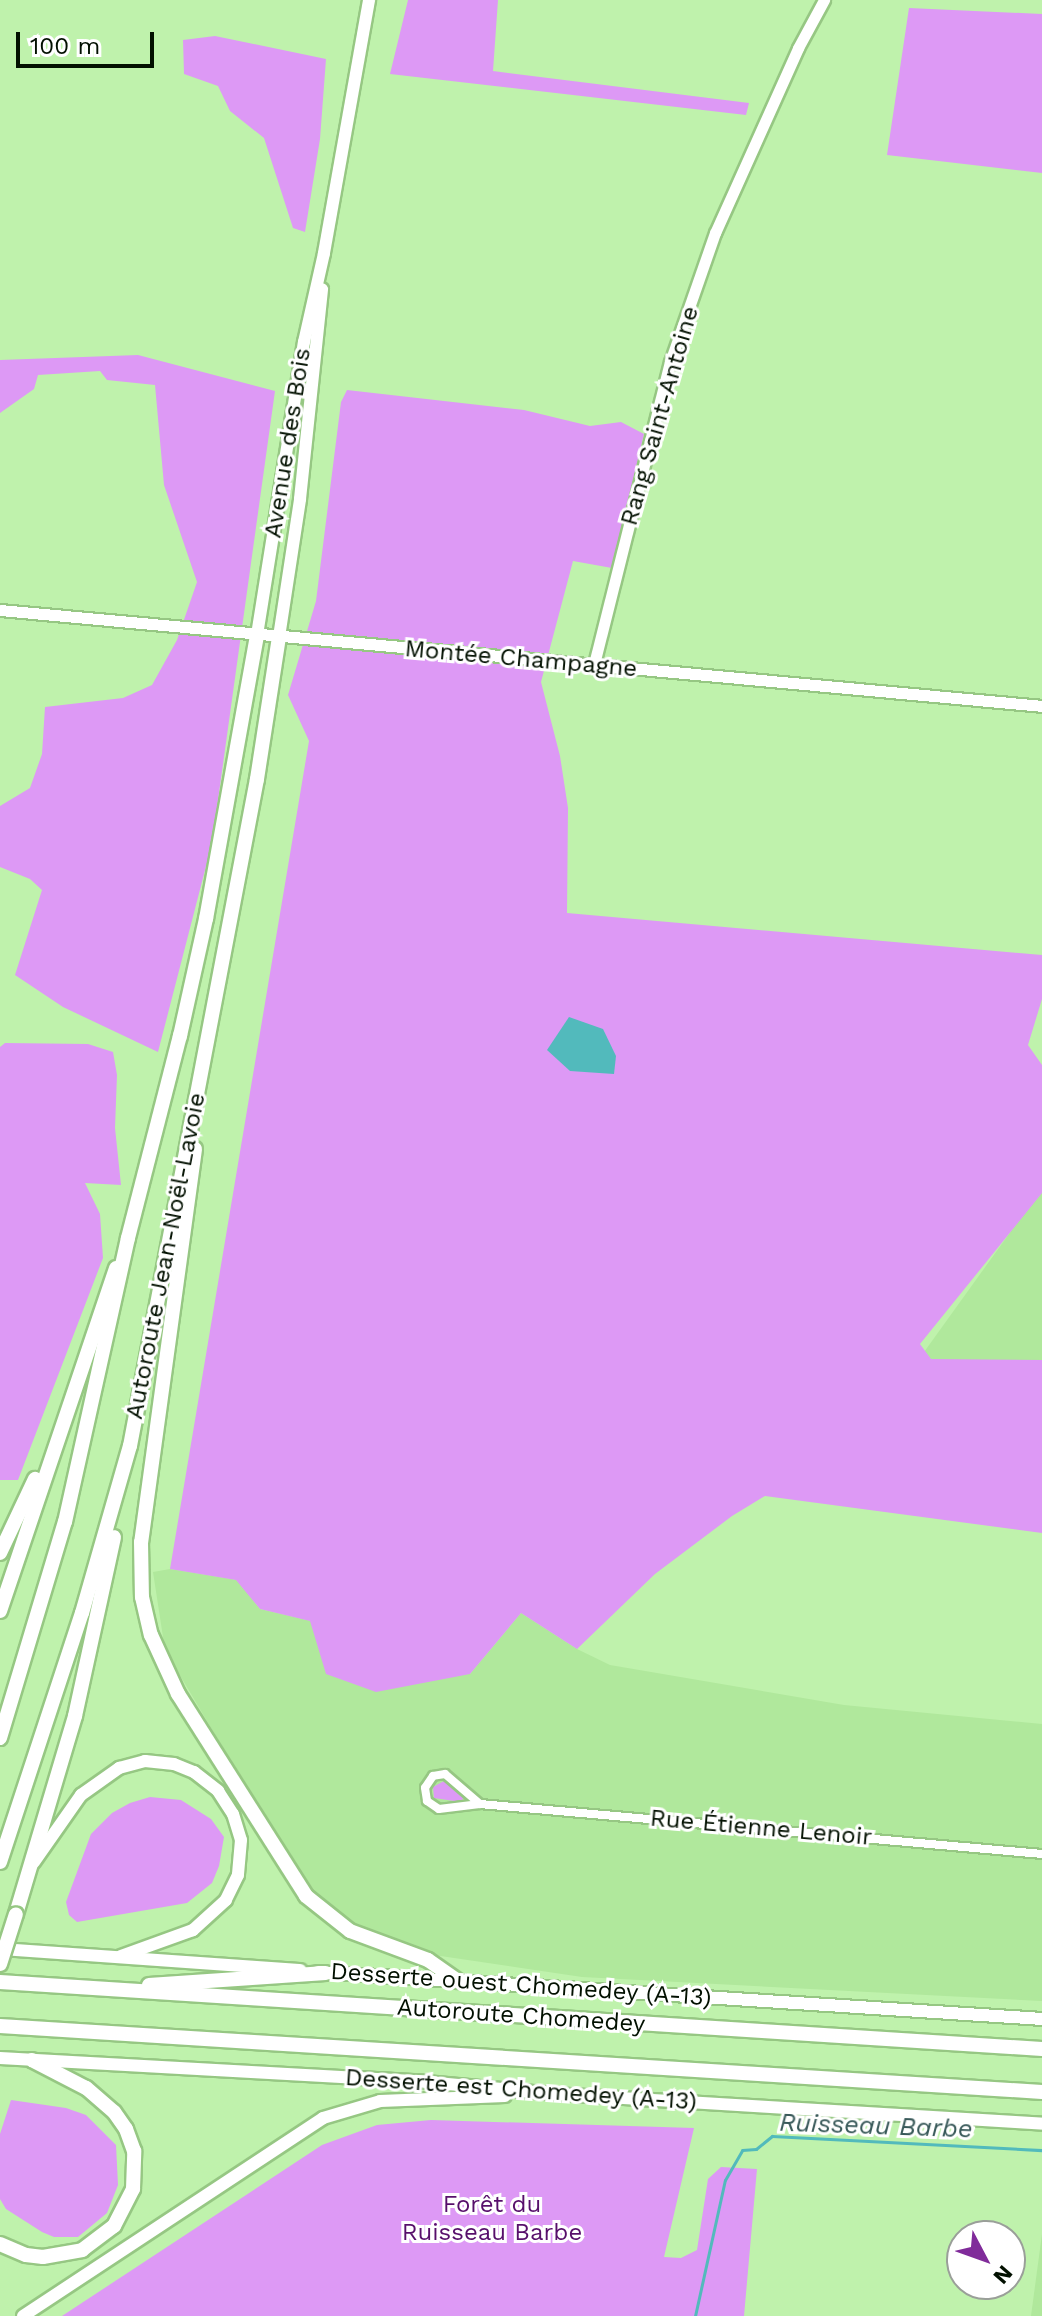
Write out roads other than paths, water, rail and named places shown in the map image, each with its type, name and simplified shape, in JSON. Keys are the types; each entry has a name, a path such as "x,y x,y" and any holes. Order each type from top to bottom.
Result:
{"highway":[{"name":"Autoroute Jean-Noël-Lavoie","path":"0,1738 65,1522 128,1238 165,1098 200,945 257,635"},
{"name":"Autoroute Jean-Noël-Lavoie","path":"0,1862 82,1613 130,1446 257,779 279,637"},
{"path":"207,1046 186,1223 142,1526 140,1572 147,1623 160,1661 178,1694 306,1896 350,1931 428,1960 458,1981"},
{"path":"0,1611 62,1421 128,1238"},
{"path":"0,1553 62,1421"},
{"path":"0,1964 33,1864 78,1702 130,1446"},
{"path":"105,1989 326,1973"},
{"name":"Autoroute Chomedey","path":"0,1982 1042,2049"},
{"name":"Autoroute Chomedey","path":"0,2026 1042,2092"},
{"path":"0,2244 43,2257 82,2250 114,2226 133,2189 134,2151 121,2120 91,2091 32,2060"}],"main road":[{"name":"Avenue des Bois","path":"354,71 361,0"},
{"name":"Avenue des Bois","path":"257,635 304,342 324,253 369,0"},
{"name":"Avenue des Bois","path":"279,637 315,373 324,253"},
{"path":"33,1864 75,1802 95,1782 119,1768 145,1761 174,1764 194,1772 218,1791 233,1814 241,1840 238,1875 226,1900 193,1930 120,1957"},
{"name":"Desserte ouest Chomedey (A-13)","path":"0,1949 1042,2019"},
{"name":"Desserte est Chomedey (A-13)","path":"0,2058 426,2082 556,2094 1042,2124"},
{"path":"23,2316 297,2132 335,2112 393,2099 556,2094"}],"street":[{"name":"Rang Saint-Antoine","path":"594,664 670,362 715,233 798,48 824,0"},
{"name":"Montée Champagne","path":"0,610 1042,706"},
{"name":"Rue Étienne Lenoir","path":"480,1804 445,1774 433,1776 425,1788 427,1801 434,1807 480,1804 1042,1854"}],"water":[{"path":"569,1017 603,1029 616,1056 614,1074 570,1071 547,1050"}],"waterway":[{"name":"Ruisseau Barbe","path":"695,2316 725,2180 742,2150 756,2149 772,2136 1042,2150"}],"park label":[{"name":"Forêt du Ruisseau Barbe","path":"492,2219"}]}
